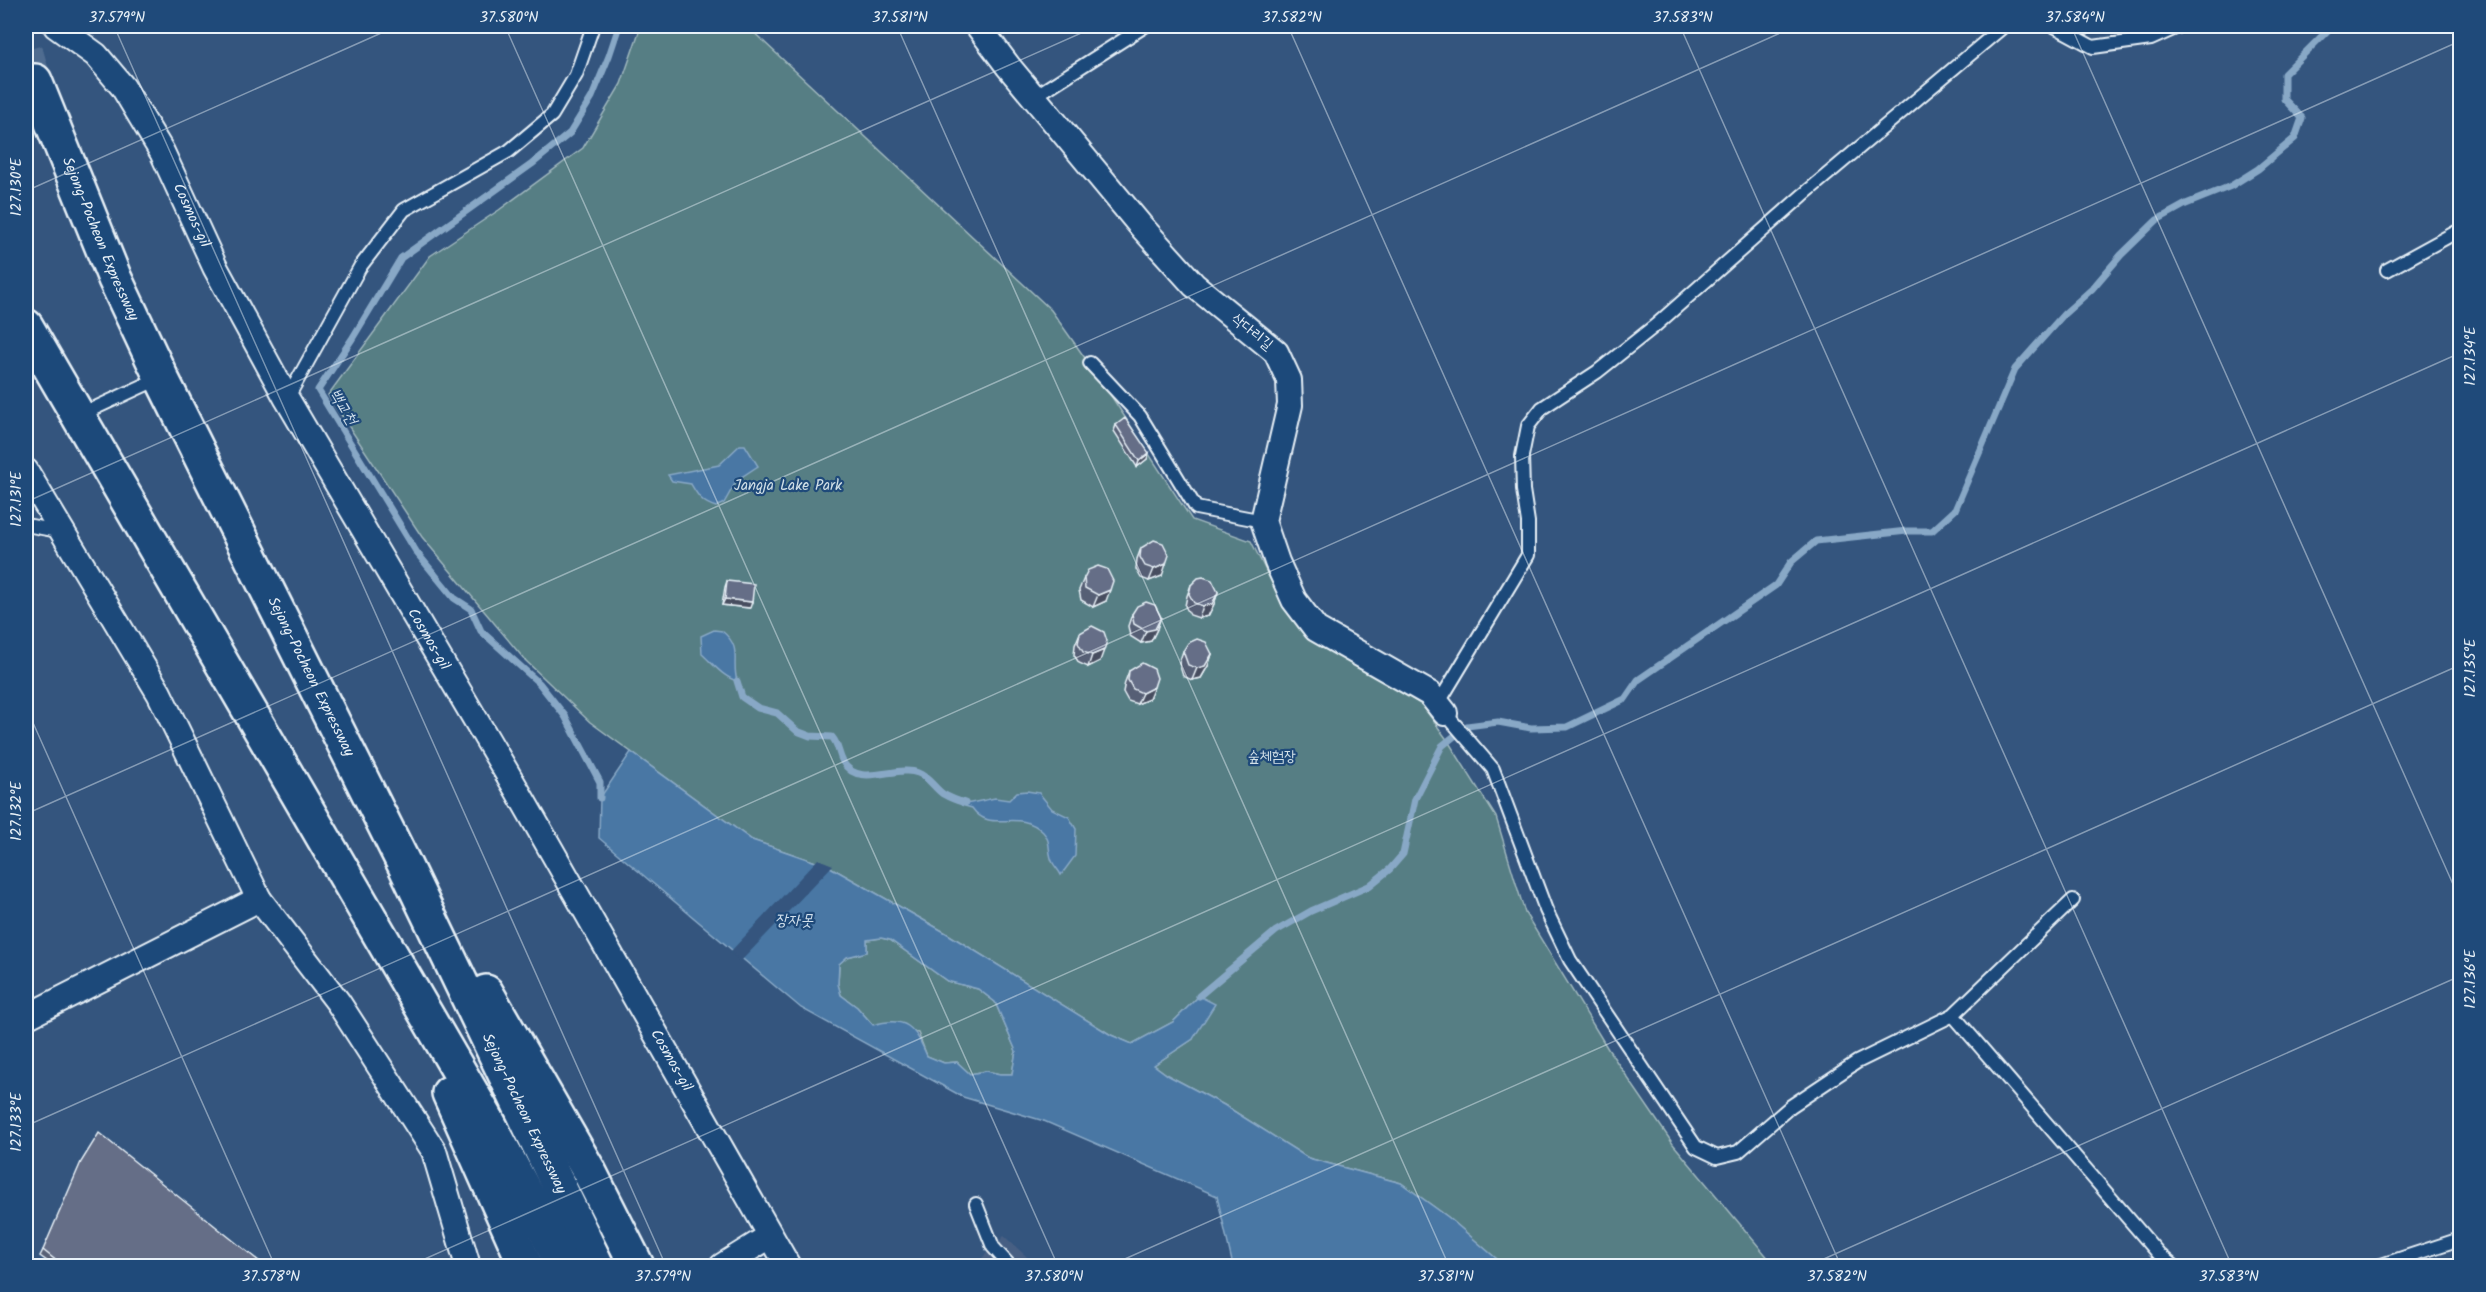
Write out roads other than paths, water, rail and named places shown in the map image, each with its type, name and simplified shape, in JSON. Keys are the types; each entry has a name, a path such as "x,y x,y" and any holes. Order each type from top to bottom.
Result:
{"highway":[{"name":"Sejong-Pocheon Expressway","path":"35,81 114,279 405,866 597,1266"},
{"path":"26,326 485,1116 543,1224 562,1266"},
{"path":"405,866 500,1014 589,1171 637,1266"},
{"path":"353,887 378,952 459,1113 526,1266"}],"street":[{"name":"Cosmos-gil","path":"56,26 96,56 123,87 135,106 162,152 214,267 287,399 522,799 788,1266"},
{"name":"삭다리길","path":"978,26 1008,66 1140,225 1194,285 1276,352 1289,380 1290,405 1263,521"},
{"path":"26,471 159,693 259,899 338,1002 434,1151 468,1266"},
{"path":"1263,521 1277,562 1294,600 1316,629 1430,694 1442,709"},
{"path":"26,1017 259,899"},
{"path":"722,1266 770,1236"}],"lane":[{"path":"287,399 360,267 404,210 509,151 552,115 576,75 593,26"},
{"path":"1035,96 1145,26"},
{"path":"2004,26 1803,195 1656,325 1597,372 1542,408 1528,426 1522,456 1523,490 1528,522 1528,555 1442,709 1493,769 1546,910 1570,960 1696,1147 1717,1157 1738,1152 1791,1106 1857,1062 1953,1015 2073,900"},
{"path":"2054,26 2093,47 2151,39 2180,26"},
{"path":"2387,270 2460,230"},
{"path":"1090,363 1140,416 1196,508 1263,521"},
{"path":"77,417 161,377"},
{"path":"26,525 64,532"},
{"path":"1953,1015 2159,1254 2173,1266"},
{"path":"976,1204 993,1247 1010,1266"},
{"path":"2378,1266 2460,1239"}],"water":[{"path":"740,445 745,445 758,466 737,480 724,503 716,507 701,498 691,484 672,481 668,475 719,465"},
{"path":"714,630 722,631 732,643 737,681 723,673 702,654 701,636"},
{"name":"장자못","path":"631,752 752,840 830,867 946,933 1111,1035 1132,1044 1173,1022 1199,996 1215,1004 1193,1039 1154,1065 1169,1076 1224,1105 1308,1158 1401,1183 1448,1217 1505,1266 1233,1266 1217,1196 1044,1121 963,1097 801,1008 599,838 600,798","holes":["881,938 890,940 947,981 978,989 995,1002 1016,1051 1012,1074 986,1071 970,1074 957,1062 944,1063 927,1056 914,1031 908,1026 894,1022 873,1025 857,1007 841,995 838,984 839,964 847,957 867,952 867,940"]},
{"path":"1017,792 1039,793 1052,809 1069,817 1076,829 1075,856 1061,875 1051,859 1046,836 1033,825 1024,822 987,820 979,816 972,808 961,805 995,798 1009,800"}],"waterway":[{"name":"백교천","path":"600,798 600,782 565,716 539,683 481,631 471,609 454,598 417,553 318,390 401,258 532,164 570,133 592,97 619,26"},
{"path":"1199,996 1276,931 1311,911 1369,886 1390,869 1403,854 1415,799 1442,746 1467,726 1498,722 1531,728 1567,727 1625,699 1638,680 1776,585 1791,562 1816,541 1907,531 1932,531 1955,510 2015,369 2064,314 2092,289 2121,255 2157,220 2186,204 2231,186 2258,169 2295,138 2302,118 2284,99 2284,74 2332,26"},
{"path":"737,681 742,697 758,708 777,713 797,731 810,736 832,737 843,762 850,770 868,775 900,771 918,773 943,794 965,803"}],"tunnel":[{"path":"26,50 35,81"}],"park label":[{"name":"Jangja Lake Park","path":"788,486"},
{"name":"숲체험장","path":"1272,757"}]}
